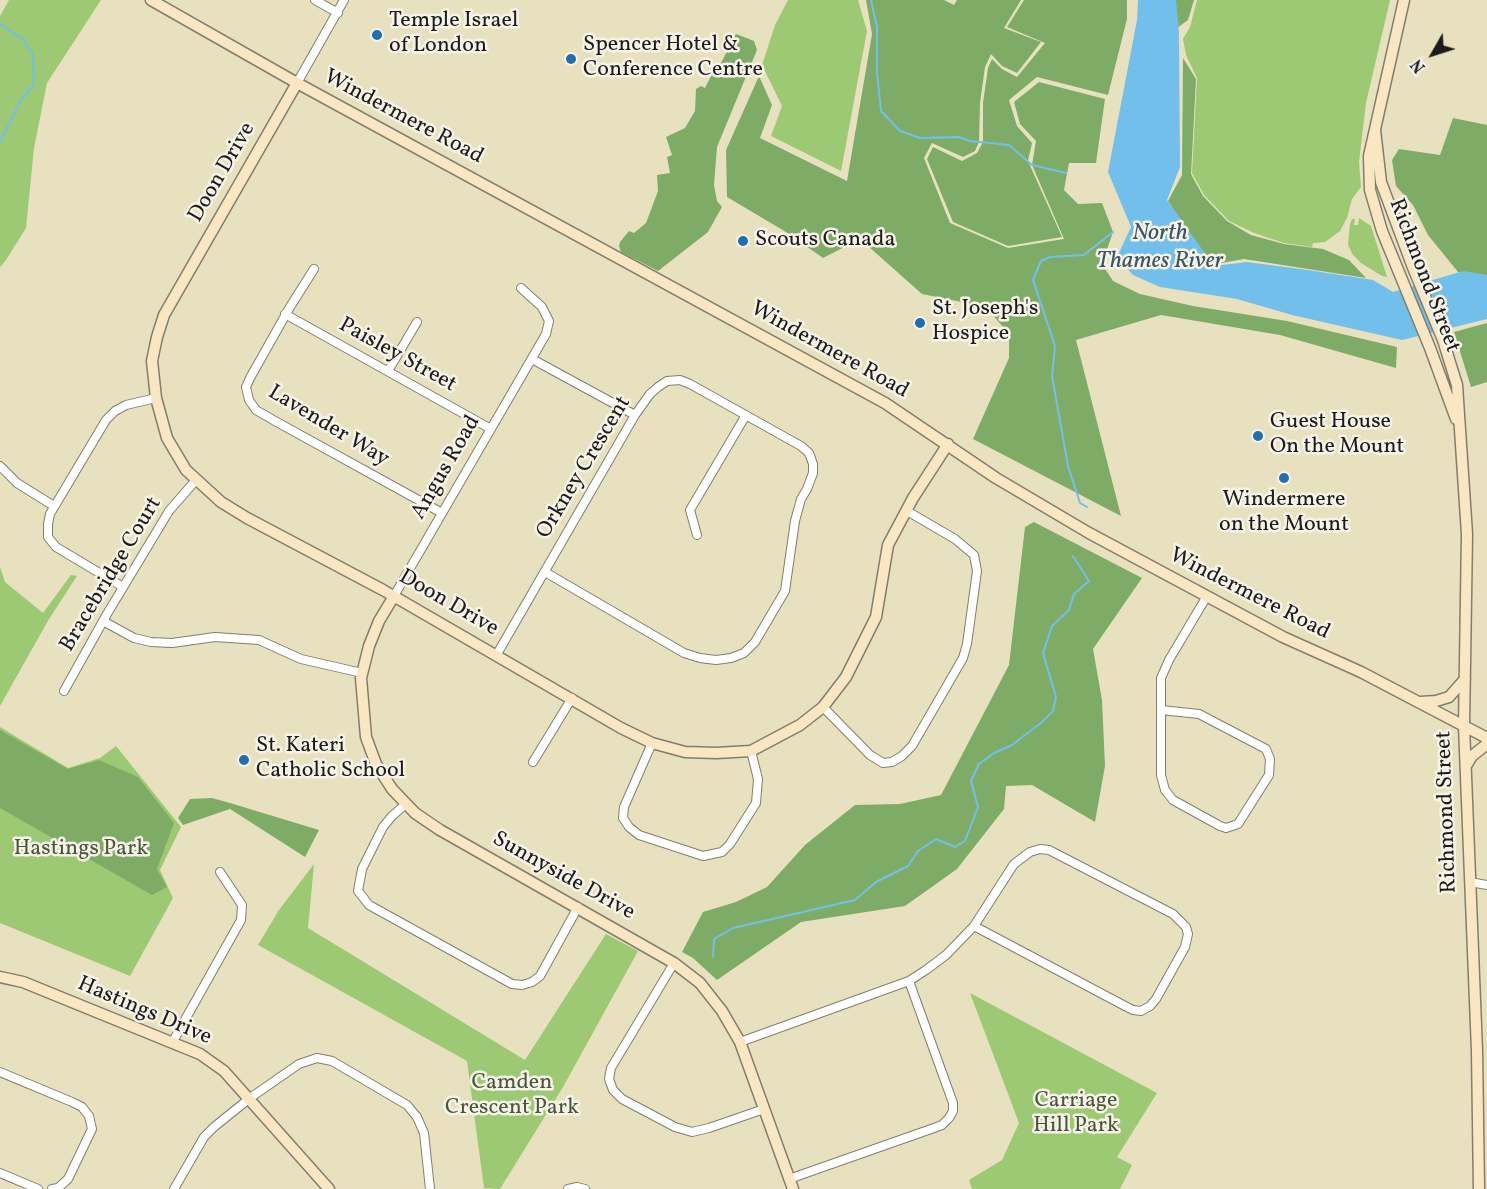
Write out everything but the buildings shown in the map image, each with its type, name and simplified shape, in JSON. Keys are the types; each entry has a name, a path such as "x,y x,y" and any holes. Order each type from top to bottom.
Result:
{"main road":[{"name":"Windermere Road","path":"151,0 297,83 885,403 996,478 1078,527 1283,637 1361,672 1487,738"},
{"name":"Richmond Street","path":"1404,0 1369,156 1370,190 1382,231 1430,348 1461,433"},
{"name":"Doon Drive","path":"297,83 164,315 152,361 156,398 167,438 186,470 221,502 497,654 621,728 652,743 685,752 750,751 800,724 823,707 846,677 876,617 888,545 948,444"},
{"name":"Richmond Street","path":"1376,130 1381,182 1443,340 1457,385 1467,534 1464,726 1477,1051 1479,1189"},
{"name":"Sunnyside Drive","path":"394,596 379,621 369,646 362,674 362,709 366,737 370,750 392,789 406,804 440,830 674,963 700,983 712,996 740,1042 791,1184"},
{"path":"1419,702 1436,701 1449,697 1465,679"},
{"path":"1466,766 1472,756 1487,744"},
{"name":"Hastings Drive","path":"0,977 23,982 200,1054 224,1071 250,1098 329,1189"}],"street":[{"path":"315,0 338,13"},
{"path":"297,83 344,0"},
{"path":"285,314 314,269"},
{"name":"Angus Road","path":"394,596 546,334 549,321 542,307 521,288"},
{"name":"Paisley Street","path":"285,314 491,429"},
{"name":"Lavender Way","path":"285,314 246,387 249,400 256,410 442,513"},
{"path":"388,371 417,322"},
{"path":"532,358 636,415"},
{"name":"Orkney Crescent","path":"497,654 636,415 650,394 667,381 680,380 801,446 809,453 813,473 795,521 785,591 755,642 744,653 716,660 684,653 545,572"},
{"path":"123,587 56,547 48,537 48,524 54,506 106,420 126,405 156,398"},
{"path":"697,535 690,510 746,415"},
{"path":"0,466 18,483 54,506"},
{"name":"Bracebridge Court","path":"64,691 169,511 196,480"},
{"path":"823,707 870,755 883,763 892,762 912,746 963,658 967,644 976,571 974,555 955,539 907,511"},
{"path":"1161,710 1199,714 1266,748 1270,759 1269,775 1238,824 1226,828 1220,826 1173,800 1165,790 1161,775 1161,710 1161,678 1169,660 1207,596"},
{"path":"103,621 134,638 151,642 172,643 215,637 259,640 301,659 362,674"},
{"path":"533,762 572,698"},
{"path":"652,743 624,807 623,819 628,827 639,835 703,856 722,852 730,844 756,803 758,779 750,751"},
{"path":"406,804 383,827 358,879 358,891 369,905 512,984 522,985 540,976 578,907"},
{"path":"740,1042 909,981 946,955 974,926 1014,864 1030,852 1040,849 1049,850 1173,914 1186,927 1188,934 1185,947 1156,999 1141,1011 1125,1006 974,926"},
{"path":"172,1043 241,920 242,905 220,872"},
{"path":"1470,882 1487,885"},
{"path":"674,963 611,1068 609,1079 613,1090 622,1099 675,1127 693,1131 709,1128 764,1109"},
{"path":"791,1184 942,1125 950,1118 953,1103 909,981"},
{"path":"174,1189 204,1137 250,1098 299,1064 317,1058 332,1061 407,1105 417,1117 424,1133 430,1189"},
{"path":"0,1072 72,1102 81,1107 89,1116 92,1129 68,1179 58,1188 52,1189"},
{"path":"0,1173 38,1189"},
{"path":"568,1189 577,1187 585,1189"}],"green space":[{"path":"9,0 101,0 47,83 34,148 26,228 0,267 0,16"},
{"path":"788,0 858,0 867,31 841,171 771,136 782,106 762,65 775,25"},
{"path":"866,0 944,0 954,5 957,0 1021,0 1004,28 1041,42 1017,73 1002,66 991,54 985,67 980,103 979,142 975,151 963,157 932,143 924,158 950,223 1008,248 1064,239 1032,165 1036,141 1020,124 1014,102 1039,82 1105,99 1096,163 1069,163 1064,190 1078,204 1102,203 1113,232 1102,264 1113,281 1140,294 1193,306 1287,321 1397,347 1396,368 1280,335 1161,315 1076,340 1121,516 973,439 1009,358 1009,334 986,307 922,294 860,239 823,258 786,232 727,197 726,150 759,76 772,105 760,138 847,181 872,34"},
{"path":"1024,0 1127,0 1127,19 1108,95 1037,77 1009,100 1017,126 1032,143 1028,161 1062,237 1008,246 953,222 927,159 933,147 962,161 977,153 983,142 983,103 988,68 992,59 1002,69 1017,77 1045,43 1007,27"},
{"path":"1174,0 1194,0 1188,20 1177,28"},
{"path":"1197,0 1390,0 1366,103 1359,162 1361,187 1352,199 1347,218 1340,231 1325,242 1313,243 1312,247 1284,243 1254,233 1229,221 1204,195 1192,173 1197,78 1186,55 1183,39 1190,27"},
{"path":"736,34 754,41 757,50 717,147 714,185 717,201 722,207 708,232 658,271 621,252 620,242 629,231 634,233 646,223 658,191 657,175 670,173 667,157 672,155 666,137 685,128 695,111 696,89 701,86 705,88 711,76 709,73 711,68 721,63"},
{"path":"1183,58 1196,79 1191,174 1203,196 1227,221 1251,235 1284,244 1323,249 1349,260 1366,278 1244,259 1210,265 1168,201 1182,175"},
{"path":"1453,118 1487,125 1487,276 1458,272 1428,235 1413,205 1396,186 1392,160 1399,149 1440,155"},
{"path":"1359,218 1371,226 1387,277 1361,263 1353,255 1348,245 1352,219 1355,219 1354,225 1358,225"},
{"path":"1487,323 1487,382 1471,387 1454,332"},
{"path":"1034,522 1142,578 1093,649 1102,700 1105,766 1095,822 1032,785 1006,786 1004,809 957,869 905,906 801,922 717,980 693,958 682,952 703,912 736,902 767,887 805,845 855,805 900,804 941,795 1009,665 1025,527"},
{"path":"0,567 5,582 43,613 71,575 77,576 49,619 0,706"},
{"name":"Hastings Park","path":"0,727 68,768 100,758 116,746 181,827 160,870 173,898 130,976 0,923"},
{"path":"0,730 68,769 99,760 138,777 174,823 157,869 167,887 152,895 0,808"},
{"path":"212,798 319,830 305,857 230,809 183,825 178,818 190,799"},
{"name":"Camden Crescent Park","path":"314,864 308,928 525,1060 606,934 638,951 563,1087 500,1189 484,1188 467,1061 258,945 279,910"},
{"name":"Carriage Hill Park","path":"970,993 1157,1093 1117,1157 1132,1165 1120,1189 972,1189 969,1180 1002,1160 1019,1123"}],"water":[{"name":"North Thames River","path":"1138,0 1176,0 1179,32 1180,167 1167,200 1214,266 1247,262 1308,270 1373,280 1393,292 1463,271 1487,275 1487,319 1402,340 1292,315 1237,299 1160,287 1133,275 1117,257 1131,227 1108,172 1137,20"}],"waterway":[{"path":"871,0 877,27 877,72 881,111 900,131 920,138 959,137 970,141 1009,145 1032,165 1066,173"},
{"path":"0,24 23,39 33,55 34,84 21,100 0,142"},
{"path":"1087,507 1080,503 1068,466 1052,376 1055,346 1033,280 1041,261 1050,257 1084,255 1113,232"},
{"path":"713,957 714,939 733,928 855,900 876,882 908,866 918,851 936,839 955,847 965,841 978,807 971,781 979,764 994,753 1012,745 1053,711 1056,697 1043,653 1052,626 1069,610 1074,594 1089,581 1073,556"}],"place":[{"name":"Temple Israel of London","path":"377,35"},
{"name":"Spencer Hotel & Conference Centre","path":"571,59"},
{"name":"Scouts Canada","path":"743,241"},
{"name":"St. Joseph's Hospice","path":"920,323"},
{"name":"Guest House On the Mount","path":"1258,436"},
{"name":"Windermere on the Mount","path":"1284,478"},
{"name":"St. Kateri Catholic School","path":"244,760"}]}
